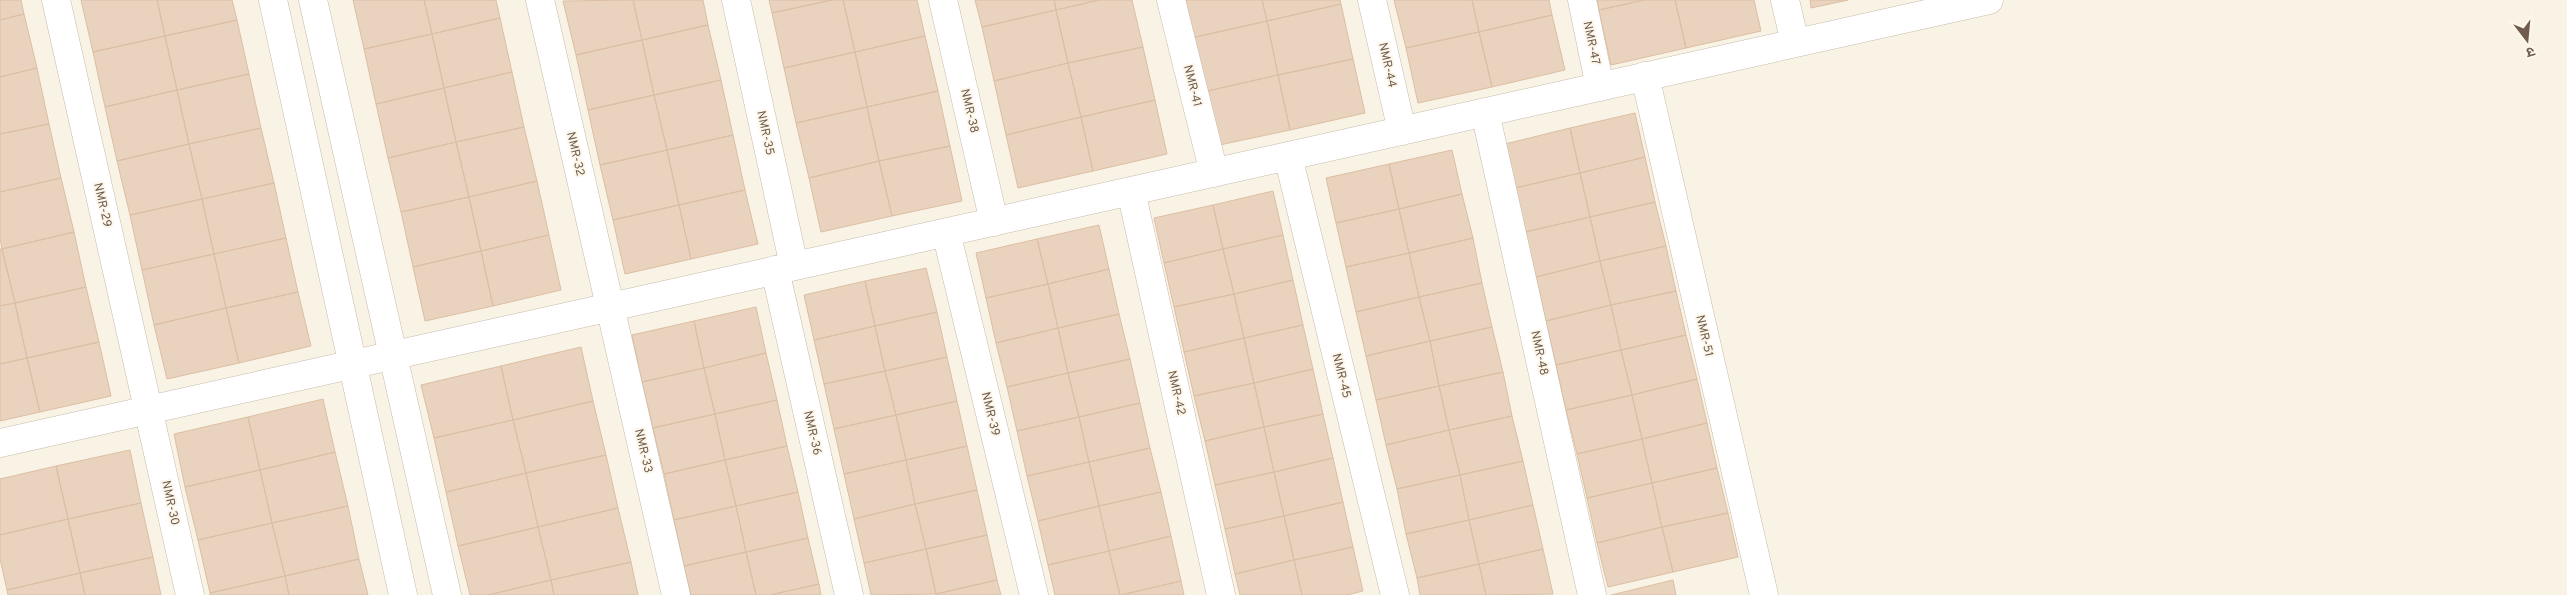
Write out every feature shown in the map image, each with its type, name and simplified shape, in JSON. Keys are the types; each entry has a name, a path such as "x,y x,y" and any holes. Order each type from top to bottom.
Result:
{"street":[{"name":"NMR-29","path":"56,0 149,410"},
{"path":"273,0 404,595"},
{"path":"313,0 447,595"},
{"name":"NMR-32","path":"540,0 610,307"},
{"name":"NMR-35","path":"736,0 785,268"},
{"name":"NMR-38","path":"943,0 994,222"},
{"name":"NMR-41","path":"1171,0 1214,173"},
{"name":"NMR-44","path":"1372,0 1402,131"},
{"name":"NMR-47","path":"1582,0 1600,87"},
{"path":"1785,0 1794,43"},
{"path":"0,443 1989,0"},
{"name":"NMR-51","path":"1645,76 1764,595"},
{"name":"NMR-48","path":"1485,112 1592,595"},
{"name":"NMR-45","path":"1288,156 1395,595"},
{"name":"NMR-42","path":"1131,191 1221,595"},
{"name":"NMR-39","path":"946,232 1034,595"},
{"name":"NMR-36","path":"785,268 849,595"},
{"name":"NMR-33","path":"610,307 676,595"},
{"name":"NMR-30","path":"149,410 190,595"}],"building":[{"path":"0,0 21,0 24,14 0,20"},
{"path":"81,0 157,0 165,36 93,52"},
{"path":"157,0 232,0 237,20 165,36"},
{"path":"353,0 424,0 432,34 364,49"},
{"path":"424,0 496,0 500,18 432,34"},
{"path":"633,0 642,40 576,55 563,1"},
{"path":"633,0 703,0 708,25 642,40"},
{"path":"769,0 832,0 772,13"},
{"path":"832,0 843,0 855,52 784,68 772,13"},
{"path":"843,0 917,0 925,36 855,52"},
{"path":"975,0 1054,0 1056,10 982,27"},
{"path":"1054,0 1099,0 1056,10"},
{"path":"1099,0 1132,0 1143,47 1068,63 1056,10"},
{"path":"1183,0 1262,0 1267,21 1191,38"},
{"path":"1262,0 1340,0 1341,4 1267,21"},
{"path":"1394,0 1472,0 1479,32 1406,48"},
{"path":"1472,0 1549,0 1552,15 1479,32"},
{"path":"1597,0 1644,0 1599,10"},
{"path":"1644,0 1675,0 1686,48 1611,65 1599,10"},
{"path":"1675,0 1754,0 1761,31 1686,48"},
{"path":"1810,0 1848,0 1811,8"},
{"path":"1341,4 1353,59 1278,75 1267,21"},
{"path":"1056,10 1068,63 994,81 982,27"},
{"path":"24,14 37,68 0,77 0,20"},
{"path":"1552,15 1565,70 1492,87 1479,32"},
{"path":"500,18 512,72 444,88 432,34"},
{"path":"237,20 249,74 177,90 165,36"},
{"path":"1267,21 1278,75 1203,92 1191,38"},
{"path":"708,25 721,80 654,95 642,40"},
{"path":"1479,32 1492,87 1418,103 1406,48"},
{"path":"432,34 444,88 376,104 364,49"},
{"path":"165,36 177,90 105,107 93,52"},
{"path":"925,36 938,91 867,107 855,52"},
{"path":"642,40 654,95 588,110 576,55"},
{"path":"1143,47 1155,100 1081,117 1068,63"},
{"path":"855,52 867,107 796,123 784,68"},
{"path":"1353,59 1365,113 1290,130 1278,75"},
{"path":"1068,63 1081,117 1006,135 994,81"},
{"path":"37,68 49,124 0,134 0,77"},
{"path":"512,72 524,127 456,142 444,88"},
{"path":"249,74 261,128 189,144 177,90"},
{"path":"1278,75 1290,130 1215,146 1203,92"},
{"path":"721,80 733,135 667,150 654,95"},
{"path":"444,88 456,142 388,158 376,104"},
{"path":"177,90 189,144 117,161 105,107"},
{"path":"938,91 950,146 879,161 867,107"},
{"path":"654,95 667,150 600,165 588,110"},
{"path":"1155,100 1167,154 1093,171 1081,117"},
{"path":"867,107 879,161 809,178 796,123"},
{"path":"1635,113 1645,157 1580,173 1570,128"},
{"path":"1081,117 1093,171 1018,188 1006,135"},
{"path":"49,124 61,178 0,192 0,134"},
{"path":"524,127 537,181 469,197 456,142"},
{"path":"261,128 274,183 202,199 189,144"},
{"path":"1570,128 1580,173 1515,188 1505,144"},
{"path":"733,135 745,190 679,205 667,150"},
{"path":"456,142 469,197 401,212 388,158"},
{"path":"189,144 202,199 130,215 117,161"},
{"path":"950,146 962,201 892,216 879,161"},
{"path":"667,150 679,205 613,220 600,165"},
{"path":"1452,150 1462,194 1399,209 1389,164"},
{"path":"1645,157 1655,202 1590,217 1580,173"},
{"path":"879,161 892,216 821,232 809,178"},
{"path":"1389,164 1399,209 1336,223 1326,178"},
{"path":"1580,173 1590,217 1525,232 1515,188"},
{"path":"61,178 74,232 2,249 0,238 0,192"},
{"path":"537,181 549,235 481,251 469,197"},
{"path":"274,183 286,238 214,254 202,199"},
{"path":"745,190 758,244 691,259 679,205"},
{"path":"1273,191 1283,235 1223,249 1213,205"},
{"path":"1462,194 1473,238 1409,253 1399,209"},
{"path":"469,197 481,251 413,267 401,212"},
{"path":"202,199 214,254 142,270 130,215"},
{"path":"1655,202 1666,246 1600,261 1590,217"},
{"path":"679,205 691,259 625,274 613,220"},
{"path":"1213,205 1223,249 1164,263 1154,218"},
{"path":"1399,209 1409,253 1346,267 1336,223"},
{"path":"1590,217 1600,261 1536,277 1525,232"},
{"path":"1099,225 1109,269 1048,284 1037,239"},
{"path":"74,232 86,287 15,303 2,249"},
{"path":"549,235 561,290 493,306 481,251"},
{"path":"1283,235 1293,280 1234,294 1223,249"},
{"path":"286,238 298,292 226,308 214,254"},
{"path":"1473,238 1482,283 1419,297 1409,253"},
{"path":"1037,239 1048,284 986,298 976,253"},
{"path":"1666,246 1676,291 1611,305 1600,261"},
{"path":"0,249 2,249 15,303 0,306"},
{"path":"1223,249 1234,294 1174,307 1164,263"},
{"path":"481,251 493,306 425,321 413,267"},
{"path":"1409,253 1419,297 1356,312 1346,267"},
{"path":"214,254 226,308 154,325 142,270"},
{"path":"1600,261 1611,305 1546,321 1536,277"},
{"path":"926,268 937,312 875,326 865,281"},
{"path":"1109,269 1119,314 1058,328 1048,284"},
{"path":"1293,280 1303,325 1244,338 1234,294"},
{"path":"865,281 875,326 814,340 804,295"},
{"path":"1482,283 1492,327 1430,341 1419,297"},
{"path":"1048,284 1058,328 996,343 986,298"},
{"path":"86,287 99,342 27,358 15,303"},
{"path":"1676,291 1686,335 1621,350 1611,305"},
{"path":"298,292 311,346 239,363 226,308"},
{"path":"1234,294 1244,338 1184,352 1174,307"},
{"path":"1419,297 1430,341 1366,356 1356,312"},
{"path":"15,303 27,358 0,364 0,306"},
{"path":"1611,305 1621,350 1556,365 1546,321"},
{"path":"756,307 766,353 704,368 694,321"},
{"path":"226,308 239,363 167,379 154,325"},
{"path":"937,312 947,357 885,371 875,326"},
{"path":"1119,314 1130,359 1068,373 1058,328"},
{"path":"694,321 704,368 642,382 632,335"},
{"path":"1303,325 1313,369 1254,383 1244,338"},
{"path":"875,326 885,371 824,384 814,340"},
{"path":"1492,327 1503,372 1439,386 1430,341"},
{"path":"1058,328 1068,373 1007,387 996,343"},
{"path":"1686,335 1697,379 1632,395 1621,350"},
{"path":"1244,338 1254,383 1194,396 1184,352"},
{"path":"1430,341 1439,386 1376,400 1366,356"},
{"path":"99,342 111,396 40,412 27,358"},
{"path":"581,347 593,401 513,420 501,366"},
{"path":"1621,350 1632,395 1566,410 1556,365"},
{"path":"766,353 777,400 715,414 704,368"},
{"path":"947,357 957,401 896,415 885,371"},
{"path":"27,358 40,412 0,421 0,364"},
{"path":"1130,359 1140,403 1079,417 1068,373"},
{"path":"501,366 513,420 434,438 421,385"},
{"path":"704,368 715,414 653,428 642,382"},
{"path":"1313,369 1323,414 1264,427 1254,383"},
{"path":"885,371 896,415 834,429 824,384"},
{"path":"1503,372 1512,416 1449,430 1439,386"},
{"path":"1068,373 1079,417 1017,431 1007,387"},
{"path":"1697,379 1707,423 1642,439 1632,395"},
{"path":"1254,383 1264,427 1205,441 1194,396"},
{"path":"1439,386 1449,430 1386,445 1376,400"},
{"path":"1632,395 1642,439 1577,454 1566,410"},
{"path":"323,399 335,452 260,470 248,417"},
{"path":"777,400 787,446 725,460 715,414"},
{"path":"593,401 606,455 526,473 513,420"},
{"path":"957,401 967,446 906,460 896,415"},
{"path":"1140,403 1150,448 1089,462 1079,417"},
{"path":"715,414 725,460 664,474 653,428"},
{"path":"1323,414 1333,458 1274,472 1264,427"},
{"path":"896,415 906,460 844,474 834,429"},
{"path":"1512,416 1523,461 1460,475 1449,430"},
{"path":"248,417 260,470 185,487 174,434"},
{"path":"1079,417 1089,462 1027,476 1017,431"},
{"path":"513,420 526,473 446,492 434,438"},
{"path":"1707,423 1717,468 1652,483 1642,439"},
{"path":"1264,427 1274,472 1215,485 1205,441"},
{"path":"1449,430 1460,475 1397,489 1386,445"},
{"path":"1642,439 1652,483 1587,498 1577,454"},
{"path":"787,446 798,492 736,506 725,460"},
{"path":"967,446 977,490 915,504 906,460"},
{"path":"1150,448 1161,492 1099,506 1089,462"},
{"path":"130,450 141,503 68,519 56,466"},
{"path":"335,452 348,506 272,523 260,470"},
{"path":"606,455 618,508 538,527 526,473"},
{"path":"1333,458 1343,502 1284,516 1274,472"},
{"path":"725,460 736,506 674,520 664,474"},
{"path":"906,460 915,504 854,519 844,474"},
{"path":"1523,461 1533,505 1469,520 1460,475"},
{"path":"1089,462 1099,506 1038,521 1027,476"},
{"path":"56,466 68,519 0,535 0,479"},
{"path":"1717,468 1728,513 1662,527 1652,483"},
{"path":"260,470 272,523 198,540 185,487"},
{"path":"1274,472 1284,516 1225,529 1215,485"},
{"path":"526,473 538,527 458,546 446,492"},
{"path":"1460,475 1469,520 1406,534 1397,489"},
{"path":"1652,483 1662,527 1597,543 1587,498"},
{"path":"977,490 987,535 926,549 915,504"},
{"path":"798,492 808,538 746,552 736,506"},
{"path":"1161,492 1171,536 1109,551 1099,506"},
{"path":"1343,502 1353,547 1294,560 1284,516"},
{"path":"141,503 153,557 80,573 68,519"},
{"path":"915,504 926,549 864,563 854,519"},
{"path":"1533,505 1543,549 1479,564 1469,520"},
{"path":"348,506 359,559 285,576 272,523"},
{"path":"736,506 746,552 684,566 674,520"},
{"path":"1099,506 1109,551 1048,565 1038,521"},
{"path":"618,508 631,562 551,580 538,527"},
{"path":"1728,513 1738,557 1673,572 1662,527"},
{"path":"1284,516 1294,560 1235,574 1225,529"},
{"path":"68,519 80,573 7,590 0,559 0,535"},
{"path":"1469,520 1479,564 1417,578 1406,534"},
{"path":"272,523 285,576 210,593 198,540"},
{"path":"538,527 551,580 488,595 470,595 458,546"},
{"path":"1662,527 1673,572 1608,587 1597,543"},
{"path":"987,535 997,580 936,594 926,549"},
{"path":"1171,536 1181,581 1120,595 1109,551"},
{"path":"808,538 819,584 770,595 756,595 746,552"},
{"path":"1353,547 1363,591 1347,595 1302,595 1294,560"},
{"path":"926,549 936,594 871,595 864,563"},
{"path":"1543,549 1553,594 1486,595 1479,564"},
{"path":"1109,551 1120,595 1055,595 1048,565"},
{"path":"746,552 756,595 691,595 684,566"},
{"path":"153,557 161,595 85,595 80,573"},
{"path":"359,559 368,595 289,595 285,576"},
{"path":"1294,560 1302,595 1240,595 1235,574"},
{"path":"631,562 638,595 554,595 551,580"},
{"path":"1479,564 1486,595 1420,595 1417,578"},
{"path":"80,573 85,595 8,595 7,590"},
{"path":"285,576 289,595 210,595 210,593"},
{"path":"551,580 554,595 488,595"},
{"path":"997,580 1001,595 936,595 936,594"},
{"path":"1673,580 1676,595 1611,595"},
{"path":"1181,581 1184,595 1122,595"},
{"path":"819,584 821,595 770,595"}]}
